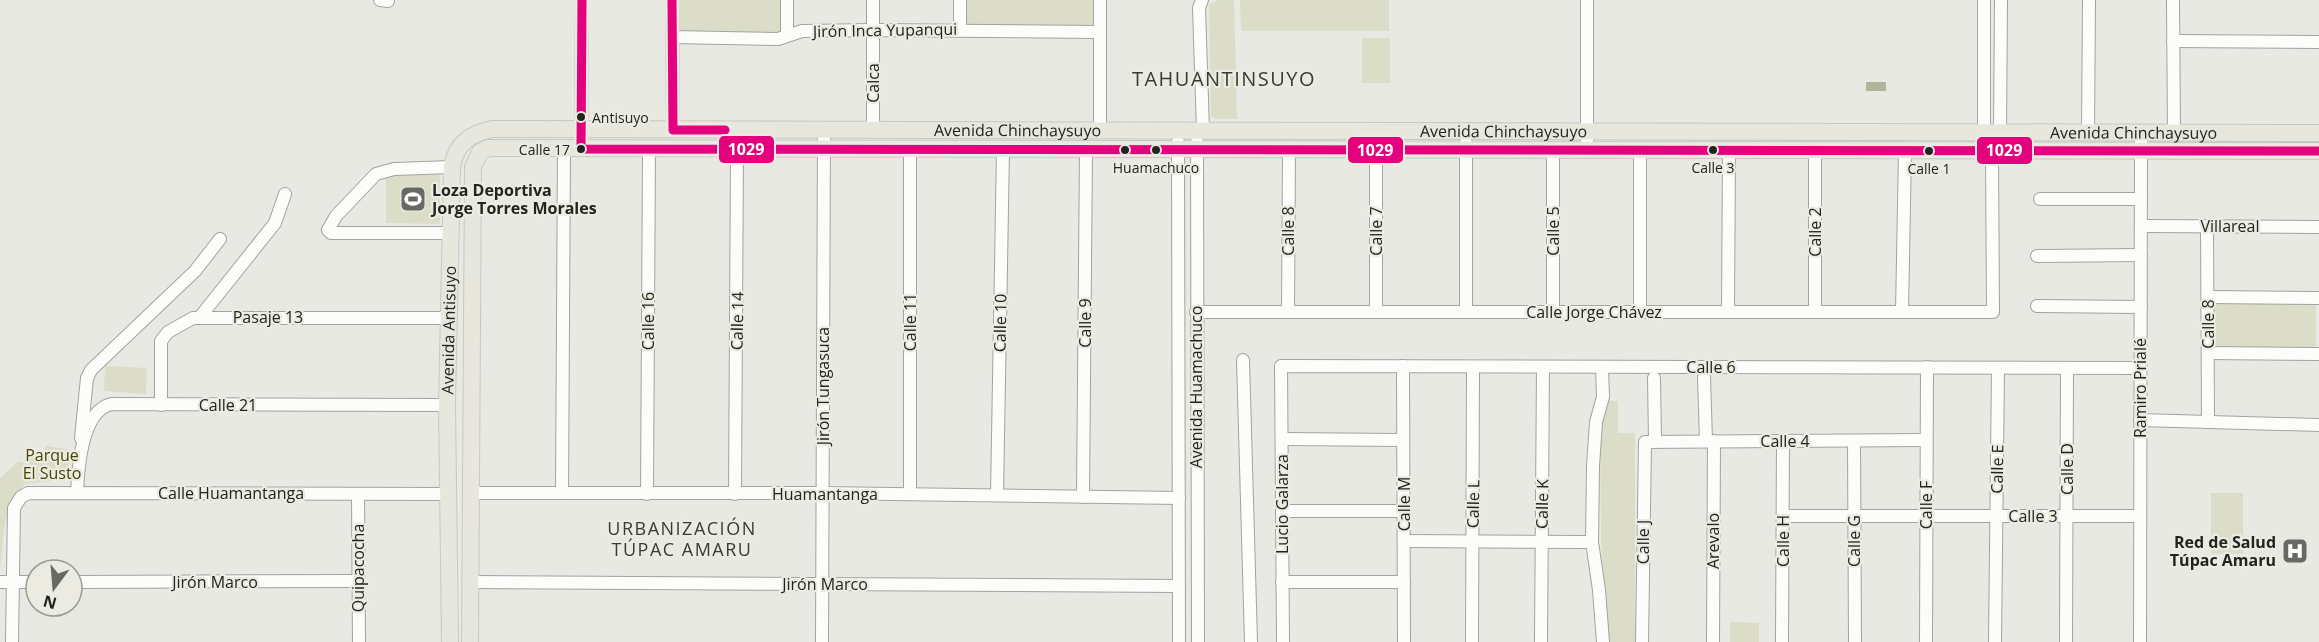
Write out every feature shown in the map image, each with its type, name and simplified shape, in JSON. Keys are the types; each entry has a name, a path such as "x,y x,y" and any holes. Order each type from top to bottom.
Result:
{"main road":[{"name":"Avenida Antisuyo","path":"450,642 447,405 452,167 458,147 468,138 480,132 492,129 581,130"},
{"name":"Avenida Chinchaysuyo","path":"581,130 2088,133 2141,142 2174,134 2319,132"},
{"name":"Avenida Chinchaysuyo","path":"581,149 1992,152 2141,142 2319,151"},
{"name":"Avenida Antisuyo","path":"470,642 476,158 488,148 581,149"}],"street":[{"path":"581,149 582,0"},
{"path":"672,0 673,130"},
{"path":"787,0 788,34"},
{"name":"Calca","path":"873,0 873,130"},
{"path":"960,0 960,29"},
{"path":"1100,0 1100,131"},
{"name":"Avenida Huamachuco","path":"1198,642 1197,150 1200,131 1199,8 1202,0"},
{"path":"1587,0 1587,150"},
{"path":"1984,0 1992,152"},
{"path":"1992,133 2001,0"},
{"path":"2088,133 2090,0"},
{"path":"2173,0 2174,134"},
{"name":"Jirón Inca Yupanqui","path":"672,37 778,39 802,31 873,30 1100,32"},
{"path":"2173,41 2319,42"},
{"name":"Jirón Tungasuca","path":"822,642 824,130"},
{"name":"Avenida Huamachuco","path":"1178,131 1179,642"},
{"path":"1466,132 1466,312"},
{"name":"Ramiro Prialé","path":"2140,642 2141,142"},
{"path":"562,494 564,149"},
{"name":"Calle 16","path":"647,494 649,149"},
{"name":"Calle 14","path":"735,494 737,149"},
{"name":"Calle 11","path":"910,150 910,494"},
{"name":"Calle 10","path":"997,495 1003,150"},
{"name":"Calle 9","path":"1083,497 1086,150"},
{"name":"Calle 8","path":"1288,312 1289,150"},
{"name":"Calle 7","path":"1376,150 1376,312"},
{"name":"Calle 5","path":"1553,150 1553,312"},
{"path":"1640,150 1640,312"},
{"path":"1728,312 1729,151"},
{"name":"Calle 2","path":"1815,151 1815,312"},
{"path":"1902,312 1905,151"},
{"name":"Calle Jorge Chávez","path":"1196,312 1993,312 1992,152"},
{"path":"451,233 331,234 328,225 376,174 394,169 452,167"},
{"path":"200,317 275,223 285,194"},
{"path":"2040,199 2141,200"},
{"name":"Villareal","path":"2141,226 2319,227"},
{"name":"Calle 8","path":"2207,226 2208,422"},
{"path":"81,448 87,378 91,370 195,271 220,239"},
{"path":"2037,256 2141,255"},
{"path":"2208,297 2319,298"},
{"path":"2037,306 2141,307"},
{"name":"Pasaje 13","path":"161,405 161,341 168,332 185,321 200,317 448,318"},
{"path":"2208,353 2319,354"},
{"path":"1243,360 1251,642"},
{"name":"Calle 6","path":"1281,366 2140,368"},
{"name":"Lucio Galarza","path":"1281,366 1283,642"},
{"name":"Calle M","path":"1403,366 1404,642"},
{"name":"Calle L","path":"1472,642 1473,366"},
{"name":"Calle K","path":"1541,642 1544,367"},
{"path":"1602,367 1603,397 1596,422 1593,466 1592,542 1603,642"},
{"name":"Calle F","path":"1926,642 1927,368"},
{"name":"Calle E","path":"1995,642 1998,368"},
{"name":"Calle D","path":"2066,642 2067,368"},
{"name":"Calle J","path":"1642,642 1654,378"},
{"name":"Arevalo","path":"1704,378 1710,441 1713,642"},
{"name":"Calle 21","path":"77,493 81,448 89,426 103,406 447,405"},
{"path":"2140,420 2319,425"},
{"path":"1282,439 1403,440"},
{"name":"Calle 4","path":"1650,441 1926,441"},
{"name":"Calle H","path":"1782,642 1783,441"},
{"name":"Calle G","path":"1854,441 1855,642"},
{"name":"Calle Huamantanga","path":"6,582 16,502 28,493 449,494"},
{"name":"Huamantanga","path":"471,493 822,493 1179,498"},
{"name":"Quipacocha","path":"358,494 359,642"},
{"path":"1282,511 1404,511"},
{"name":"Calle 3","path":"1783,516 2140,516"},
{"path":"1404,541 1592,542"},
{"name":"Jirón Marco","path":"84,582 359,581"},
{"path":"12,642 6,582 24,582"},
{"name":"Jirón Marco","path":"471,582 1179,586"},
{"path":"1282,582 1404,582"}],"green space":[{"path":"676,0 783,0 783,34 676,33"},
{"path":"962,0 1096,0 1097,29 963,27"},
{"path":"1218,0 1234,0 1237,119 1215,119 1211,115 1209,4"},
{"path":"1240,0 1389,0 1389,31 1241,31"},
{"path":"1362,38 1390,38 1390,83 1362,83"},
{"name":"Loza Deportiva Jorge Torres Morales","path":"386,174 440,175 440,224 386,223"},
{"path":"2213,302 2316,303 2316,350 2213,349"},
{"path":"105,366 147,368 146,394 104,391"},
{"path":"1609,401 1618,401 1618,433 1635,433 1635,642 1607,642 1601,539 1600,432"},
{"name":"Parque El Susto","path":"47,446 72,450 67,475 63,480 25,484 17,494 7,514 0,571 0,478 18,461 29,464 32,453 41,452"},
{"path":"2211,493 2243,493 2243,554 2211,554"},
{"path":"1730,622 1759,623 1759,642 1730,642"}],"shaded area":[{"path":"1866,82 1886,82 1886,91 1866,91"}],"transit line":[{"name":"1029","path":"582,0 581,149 2319,151"},
{"name":"1029","path":"672,0 673,130 725,130"}],"place":[{"name":"Antisuyo","path":"581,117"},
{"name":"Calle 17","path":"581,149"},
{"name":"Huamachuco","path":"1156,150"},
{"name":"Calle 3","path":"1713,150"},
{"name":"Calle 1","path":"1929,151"},
{"name":"Loza Deportiva Jorge Torres Morales","path":"413,199"},
{"name":"Red de Salud Túpac Amaru","path":"2295,551"}],"district":[{"name":"TAHUANTINSUYO","path":"1224,79"},
{"name":"URBANIZACIÓN TÚPAC AMARU","path":"682,539"}]}
